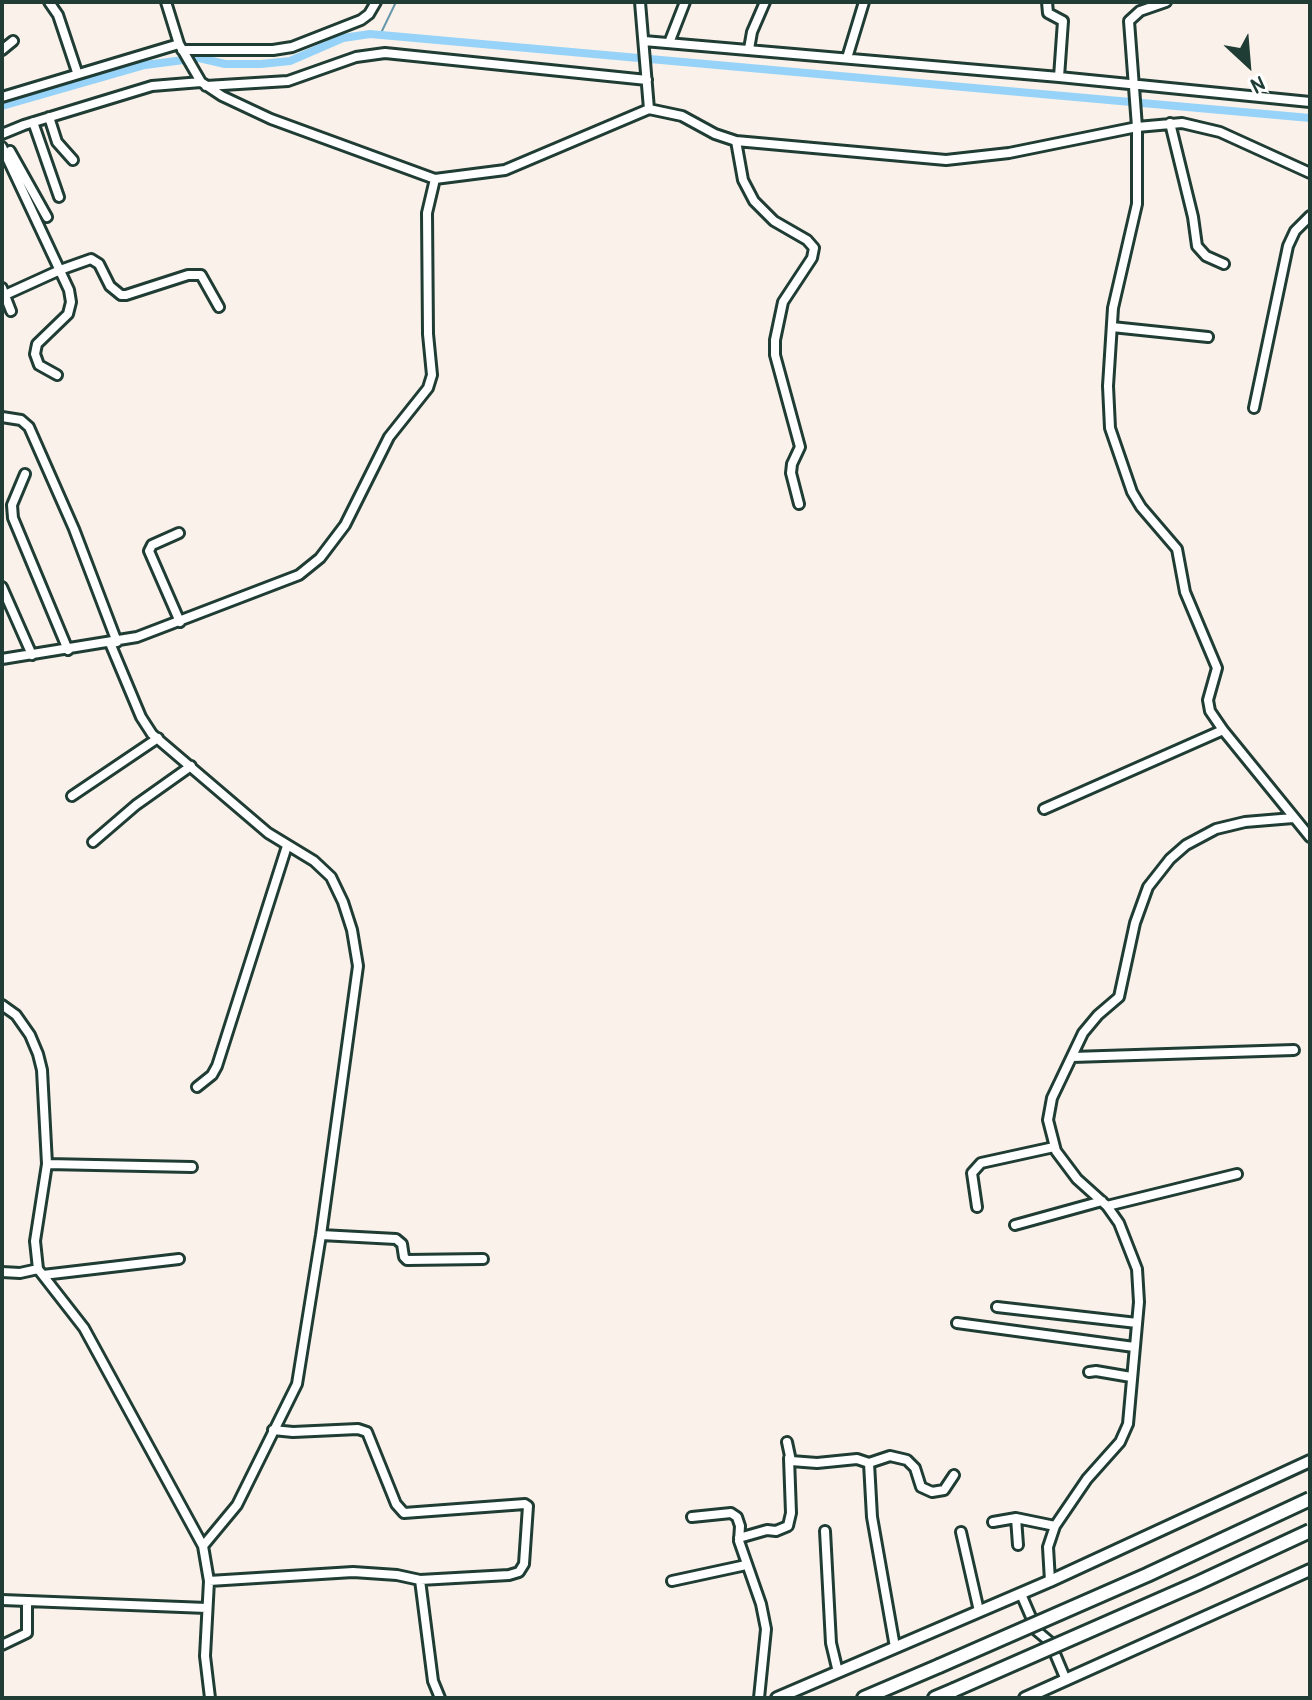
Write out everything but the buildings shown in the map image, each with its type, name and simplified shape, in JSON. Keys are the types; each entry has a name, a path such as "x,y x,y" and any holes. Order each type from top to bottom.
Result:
{"highway":[{"path":"864,1698 1147,1575 1310,1499"},
{"path":"935,1698 1187,1589 1310,1531"}],"main road":[{"path":"777,1698 1021,1594 1310,1461"},
{"path":"1025,1698 1310,1570"}],"street":[{"path":"49,2 58,15 77,72"},
{"path":"166,2 182,50 201,81 271,119 435,179 505,170 649,109 682,116 715,134 736,141 946,160 1009,153 1137,127 1182,123 1220,132 1310,173"},
{"path":"2,97 77,72 182,50 273,50 292,47 361,20 376,2"},
{"path":"640,2 649,109"},
{"path":"669,43 685,2"},
{"path":"749,49 752,32 765,2"},
{"path":"847,58 864,2"},
{"path":"1047,2 1048,13 1061,19 1064,28 1059,77"},
{"path":"1166,2 1134,14 1129,21 1137,127 1137,204 1132,236 1119,278 1112,327 1108,386 1110,428 1132,492 1177,549 1185,592 1215,660 1216,676 1208,700 1210,711 1293,818 1308,832"},
{"path":"2,50 13,41"},
{"path":"645,46 669,43 749,49 1310,102"},
{"path":"2,134 152,86 201,81 288,81 356,57 385,53 647,76"},
{"path":"49,117 60,146 73,160"},
{"path":"33,122 59,197"},
{"path":"1170,123 1189,197 1197,246 1206,256 1224,264"},
{"path":"736,141 743,180 754,201 774,221 807,240 814,248 812,258 783,302 775,340 775,355 800,447 791,473 799,504"},
{"path":"2,146 8,149 47,217"},
{"path":"2,146 69,290 71,302 68,314 42,337 35,354 39,365 57,375"},
{"path":"2,659 114,643 180,622 299,575 320,558 345,525 389,437 428,388 432,375 428,334 427,213 435,179"},
{"path":"1254,408 1290,241 1310,216"},
{"path":"11,311 4,292 91,259 99,264 110,286 121,295 188,275 201,275 219,307"},
{"path":"1112,327 1208,337"},
{"path":"2,417 21,420 29,427 74,529 144,724 249,818 314,861 331,877 352,930 358,966 297,1384 237,1505 203,1546"},
{"path":"25,474 12,505 13,518 68,650"},
{"path":"179,533 152,545 149,551 180,622"},
{"path":"2,587 32,655"},
{"path":"1044,809 1223,730"},
{"path":"72,796 158,738"},
{"path":"93,842 136,805 191,766"},
{"path":"1050,1581 1048,1547 1055,1526 1087,1479 1109,1456 1128,1424 1139,1302 1137,1269 1126,1239 1105,1203 1068,1169 1054,1147 1049,1131 1049,1109 1090,1023 1119,997 1130,937 1148,887 1170,859 1193,841 1216,829 1245,822 1293,818"},
{"path":"197,1087 212,1075 217,1066 287,846"},
{"path":"2,1005 22,1022 38,1054 43,1086 47,1164 35,1241 40,1272 84,1328 203,1546 209,1581 205,1656 210,1698"},
{"path":"1072,1057 1294,1050"},
{"path":"977,1207 972,1173 981,1163 1054,1147"},
{"path":"47,1164 192,1167"},
{"path":"1015,1225 1237,1174"},
{"path":"321,1235 396,1239 402,1244 407,1260 483,1259"},
{"path":"2,1272 40,1272 179,1259"},
{"path":"997,1307 1137,1323"},
{"path":"957,1323 1134,1347"},
{"path":"1089,1372 1131,1377"},
{"path":"209,1581 353,1572 420,1580 509,1575 519,1572 524,1564 528,1506 525,1504 404,1513 396,1504 367,1432 358,1429 273,1430"},
{"path":"739,1538 788,1526 791,1513 787,1442"},
{"path":"789,1458 796,1462 817,1463 857,1459 869,1463 890,1456 907,1460 915,1468 921,1487 932,1492 944,1490 954,1475"},
{"path":"869,1463 872,1517 895,1647"},
{"path":"692,1517 735,1514 740,1526 739,1538 766,1629 759,1698"},
{"path":"993,1522 1016,1518 1055,1526"},
{"path":"1016,1518 1018,1545"},
{"path":"825,1531 831,1643 838,1672"},
{"path":"961,1532 979,1611"},
{"path":"672,1581 746,1565"},
{"path":"420,1580 433,1681 440,1698"},
{"path":"1021,1594 1037,1631 1050,1642 1066,1680"},
{"path":"2,1600 207,1608"},
{"path":"2,1645 27,1633 27,1601"}],"waterway":[{"path":"380,35 396,2"},
{"path":"2,106 145,65 199,58 225,64 290,61 343,38 370,34 1310,118"}]}
